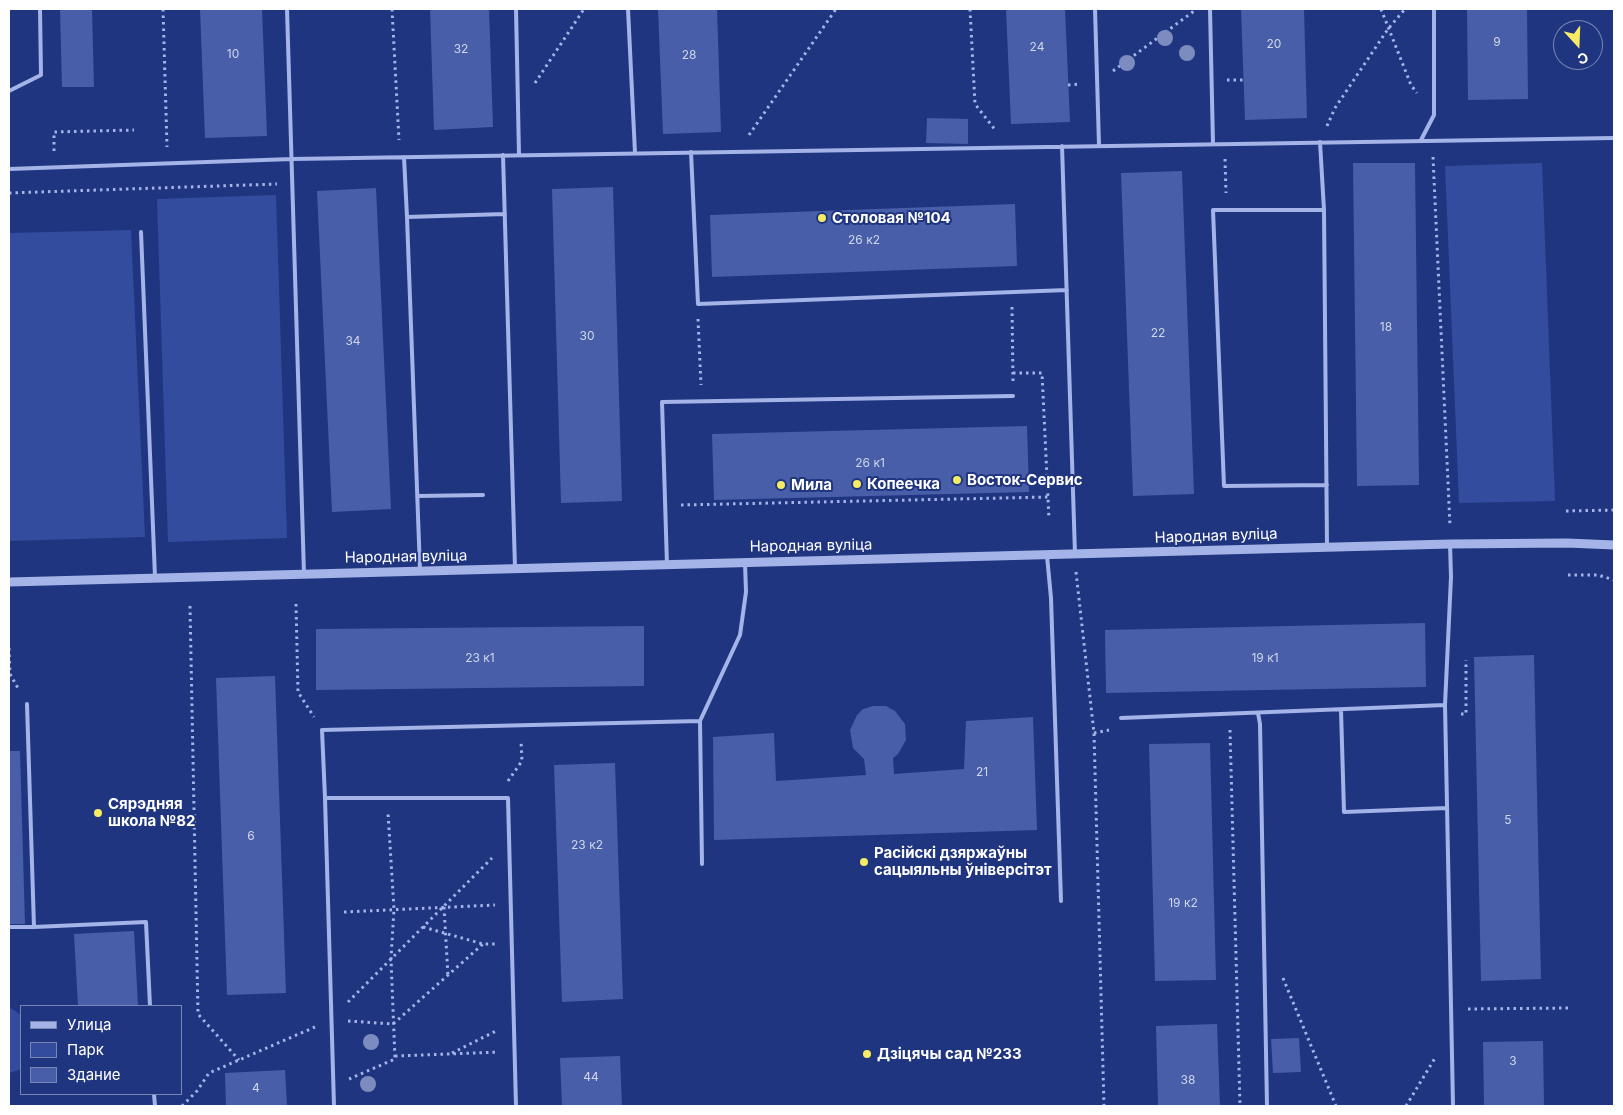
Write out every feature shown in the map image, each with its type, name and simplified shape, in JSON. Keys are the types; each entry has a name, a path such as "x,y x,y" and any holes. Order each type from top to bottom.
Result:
{"street":[{"name":"Народная вуліца","path":"9,582 1450,544 1567,543 1614,545"}],"lane":[{"path":"9,91 41,75 40,9"},
{"path":"287,9 304,574"},
{"path":"516,9 520,155"},
{"path":"628,9 634,153"},
{"path":"1095,9 1099,145"},
{"path":"1210,9 1213,144"},
{"path":"1421,140 1434,115 1434,9"},
{"path":"9,169 292,159 1614,138"},
{"path":"1320,142 1324,210 1328,547"},
{"path":"1062,146 1075,554"},
{"path":"690,152 698,304 1067,290"},
{"path":"503,155 515,569"},
{"path":"404,157 420,570"},
{"path":"1324,210 1213,210 1224,486 1327,485"},
{"path":"407,217 505,214"},
{"path":"141,232 155,577"},
{"path":"667,565 662,402 1013,396"},
{"path":"417,496 483,495"},
{"path":"1450,544 1451,578 1445,705 1453,1106"},
{"path":"1047,555 1051,598 1061,901"},
{"path":"702,864 700,721 740,635 746,592 744,562"},
{"path":"27,704 34,927"},
{"path":"1121,718 1445,705"},
{"path":"1341,710 1344,812 1447,808"},
{"path":"1258,713 1260,724 1267,1106"},
{"path":"334,1106 322,730 700,721"},
{"path":"325,798 508,798 516,1106"},
{"path":"9,927 146,922 150,1005"}],"path":[{"path":"163,9 168,187"},
{"path":"392,9 398,138 404,157"},
{"path":"519,108 584,9"},
{"path":"737,152 836,9"},
{"path":"970,9 975,104 1009,147"},
{"path":"1068,85 1097,83 1196,9"},
{"path":"1381,9 1411,86 1434,115"},
{"path":"1320,142 1335,108 1388,29 1405,9"},
{"path":"46,152 54,151 54,132 134,130"},
{"path":"1433,140 1450,544"},
{"path":"9,193 292,183"},
{"path":"698,304 701,400"},
{"path":"1012,310 1013,396"},
{"path":"1013,373 1042,373 1049,519"},
{"path":"666,506 1048,497"},
{"path":"1566,511 1614,510"},
{"path":"1075,554 1094,733 1104,1106"},
{"path":"1568,575 1598,575 1614,580"},
{"path":"296,604 298,692 322,730"},
{"path":"190,606 198,1014 239,1060"},
{"path":"9,648 10,674"},
{"path":"1230,725 1240,1106"},
{"path":"496,798 522,761"},
{"path":"333,1087 395,1059 390,959 394,909 388,798"},
{"path":"182,1106 197,1091 209,1073 330,1020 493,857"},
{"path":"327,913 510,904"},
{"path":"444,906 448,976"},
{"path":"423,927 483,944 512,943"},
{"path":"330,1020 393,1024 483,944"},
{"path":"1283,977 1336,1106"},
{"path":"1406,1106 1464,1009 1570,1008"},
{"path":"450,1054 514,1022"},
{"path":"395,1056 515,1052"}],"green space":[{"path":"1542,163 1555,501 1459,503 1445,166"},
{"path":"276,195 287,538 168,542 157,199"},
{"path":"131,230 145,537 9,541 9,233"},
{"path":"9,1007 20,1014 20,1068 9,1073"}],"building":[{"path":"60,9 92,9 94,87 62,87"},
{"path":"200,9 262,9 267,136 205,138"},
{"path":"430,9 489,9 493,127 434,130"},
{"path":"658,9 717,9 721,132 663,134"},
{"path":"1006,9 1065,9 1070,122 1011,124"},
{"path":"1241,9 1304,9 1307,118 1245,120"},
{"path":"1467,9 1527,9 1528,99 1468,100"},
{"path":"927,118 968,119 968,144 926,143"},
{"path":"1353,163 1415,163 1419,485 1357,486"},
{"path":"1182,171 1194,494 1133,496 1121,173"},
{"path":"613,187 622,501 561,503 552,189"},
{"path":"376,188 391,509 332,512 317,191"},
{"path":"1015,204 1017,266 712,277 710,215"},
{"path":"1027,426 1029,492 714,500 712,434"},
{"path":"1425,623 1426,687 1106,693 1105,630"},
{"path":"644,626 644,686 316,690 316,629"},
{"path":"1534,655 1541,979 1481,981 1474,657"},
{"path":"275,676 286,993 227,995 216,678"},
{"path":"873,706 886,706 895,711 905,724 906,740 898,754 893,758 894,774 964,769 966,721 1033,717 1037,830 714,840 713,737 774,733 776,781 866,775 864,759 853,748 850,730 857,715 863,709"},
{"path":"1210,743 1216,980 1155,981 1149,744"},
{"path":"9,751 20,751 25,924 9,924"},
{"path":"615,763 623,999 562,1002 554,765"},
{"path":"134,931 138,1005 78,1005 74,934"},
{"path":"1217,1024 1220,1106 1158,1106 1156,1026"},
{"path":"1299,1038 1301,1072 1273,1073 1271,1039"},
{"path":"1543,1041 1544,1106 1484,1106 1483,1042"},
{"path":"620,1056 622,1106 562,1106 560,1058"},
{"path":"285,1070 287,1106 226,1106 225,1073"}],"place":[{"name":"Столовая №104","path":"822,218"},
{"name":"Восток-Сервис","path":"957,480"},
{"name":"Копеечка","path":"857,484"},
{"name":"Мила","path":"781,485"},
{"name":"Сярэдняя школа №82","path":"98,813"},
{"name":"Расійскі дзяржаўны сацыяльны ўніверсітэт","path":"864,862"},
{"name":"Дзіцячы сад №233","path":"867,1054"}]}
